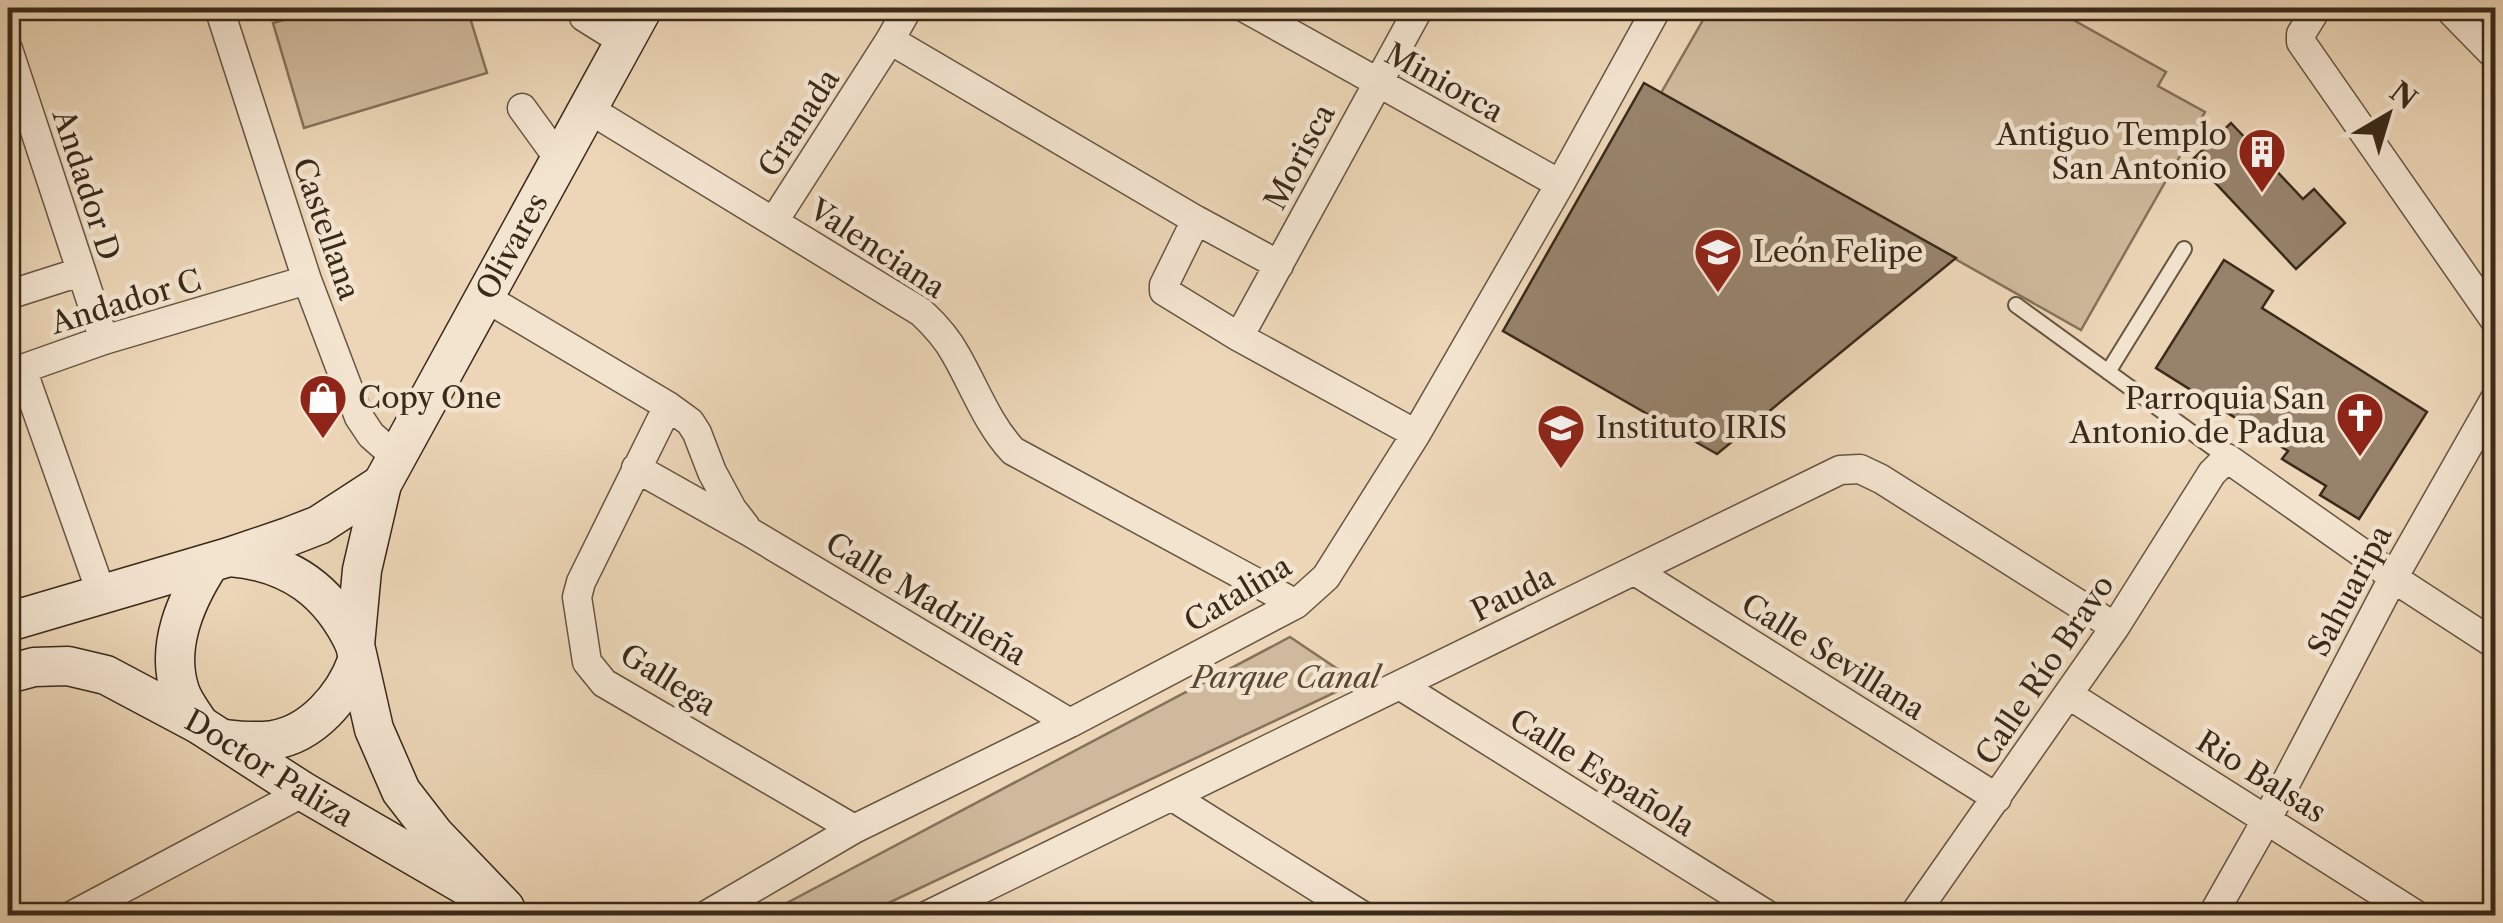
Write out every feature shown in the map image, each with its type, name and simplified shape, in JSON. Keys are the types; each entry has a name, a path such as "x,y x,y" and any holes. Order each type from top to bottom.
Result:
{"main road":[{"name":"Olivares","path":"512,912 435,835 401,791 374,728 356,653 362,570 389,471 644,8"},
{"name":"Olivares","path":"8,622 219,560 319,524 389,471"},
{"path":"248,558 314,587 339,614 356,653 350,680 338,698 303,728 276,740 245,741 211,732 181,694 176,676 175,653 186,604 219,560 248,558"},
{"name":"Doctor Paliza","path":"8,674 34,667 68,666 121,682 512,912"}],"street":[{"name":"Castellana","path":"219,8 307,280 359,417 389,471"},
{"name":"Granada","path":"774,222 908,8"},
{"name":"Miniorca","path":"1244,8 1560,184"},
{"name":"Morisca","path":"1238,337 1419,8"},
{"name":"Catalina","path":"705,916 854,829 1070,723 1296,604 1326,577 1416,434 1656,8"},
{"path":"2317,8 2301,34 2302,42 2496,322"},
{"path":"2448,8 2496,57"},
{"path":"584,17 624,42"},
{"path":"890,40 1279,266"},
{"name":"Andador D","path":"8,50 104,340"},
{"path":"522,108 559,159"},
{"name":"Valenciana","path":"588,108 921,312 942,333 992,426 1013,451 1296,604"},
{"path":"1196,220 1164,291 1238,337 1416,434"},
{"name":"Andador C","path":"8,295 80,272"},
{"name":"Andador C","path":"102,595 22,369 104,340 307,280"},
{"path":"486,298 690,422 712,472 748,531"},
{"name":"Sahuaripa","path":"2212,916 2393,578 2496,397"},
{"name":"Gallega","path":"668,406 587,568 577,596 587,662 604,683 854,829"},
{"path":"2227,458 2393,578 2496,645"},
{"name":"Calle Río Bravo","path":"1918,914 2115,627 2212,473 2227,458"},
{"name":"Calle Madrileña","path":"636,468 1070,723"},
{"name":"Pauda","path":"926,916 1840,470 1860,469 1882,479 2115,627"},
{"name":"Calle Sevillana","path":"1634,571 1997,798"},
{"name":"Calle Española","path":"1401,686 1769,916"},
{"name":"Rio Balsas","path":"2068,695 2418,916"},
{"path":"71,916 304,792"},
{"path":"1174,796 1364,916"},
{"path":"959,900 983,916"}],"lane":[{"path":"2108,372 2184,250"},
{"path":"2016,305 2227,458"}],"green space":[{"path":"324,8 467,8 487,73 304,128 273,23"},
{"path":"1710,8 2052,8 2166,72 2158,86 2205,112 2081,330 1661,93"},
{"name":"Parque Canal","path":"1290,637 1357,682 863,915 764,915"}],"building":[{"name":"León Felipe","path":"1644,83 1956,258 1717,454 1503,331"},
{"name":"Antiguo Templo San Antonio","path":"2231,123 2303,199 2314,189 2345,223 2296,269 2193,159"},
{"name":"Parroquia San Antonio de Padua","path":"2224,260 2273,291 2262,308 2427,412 2359,519 2320,495 2326,486 2282,459 2288,451 2156,368"}],"place":[{"name":"Antiguo Templo San Antonio","path":"2262,194"},
{"name":"León Felipe","path":"1718,294"},
{"name":"Copy One","path":"323,440"},
{"name":"Parroquia San Antonio de Padua","path":"2360,458"},
{"name":"Instituto IRIS","path":"1561,470"}]}
